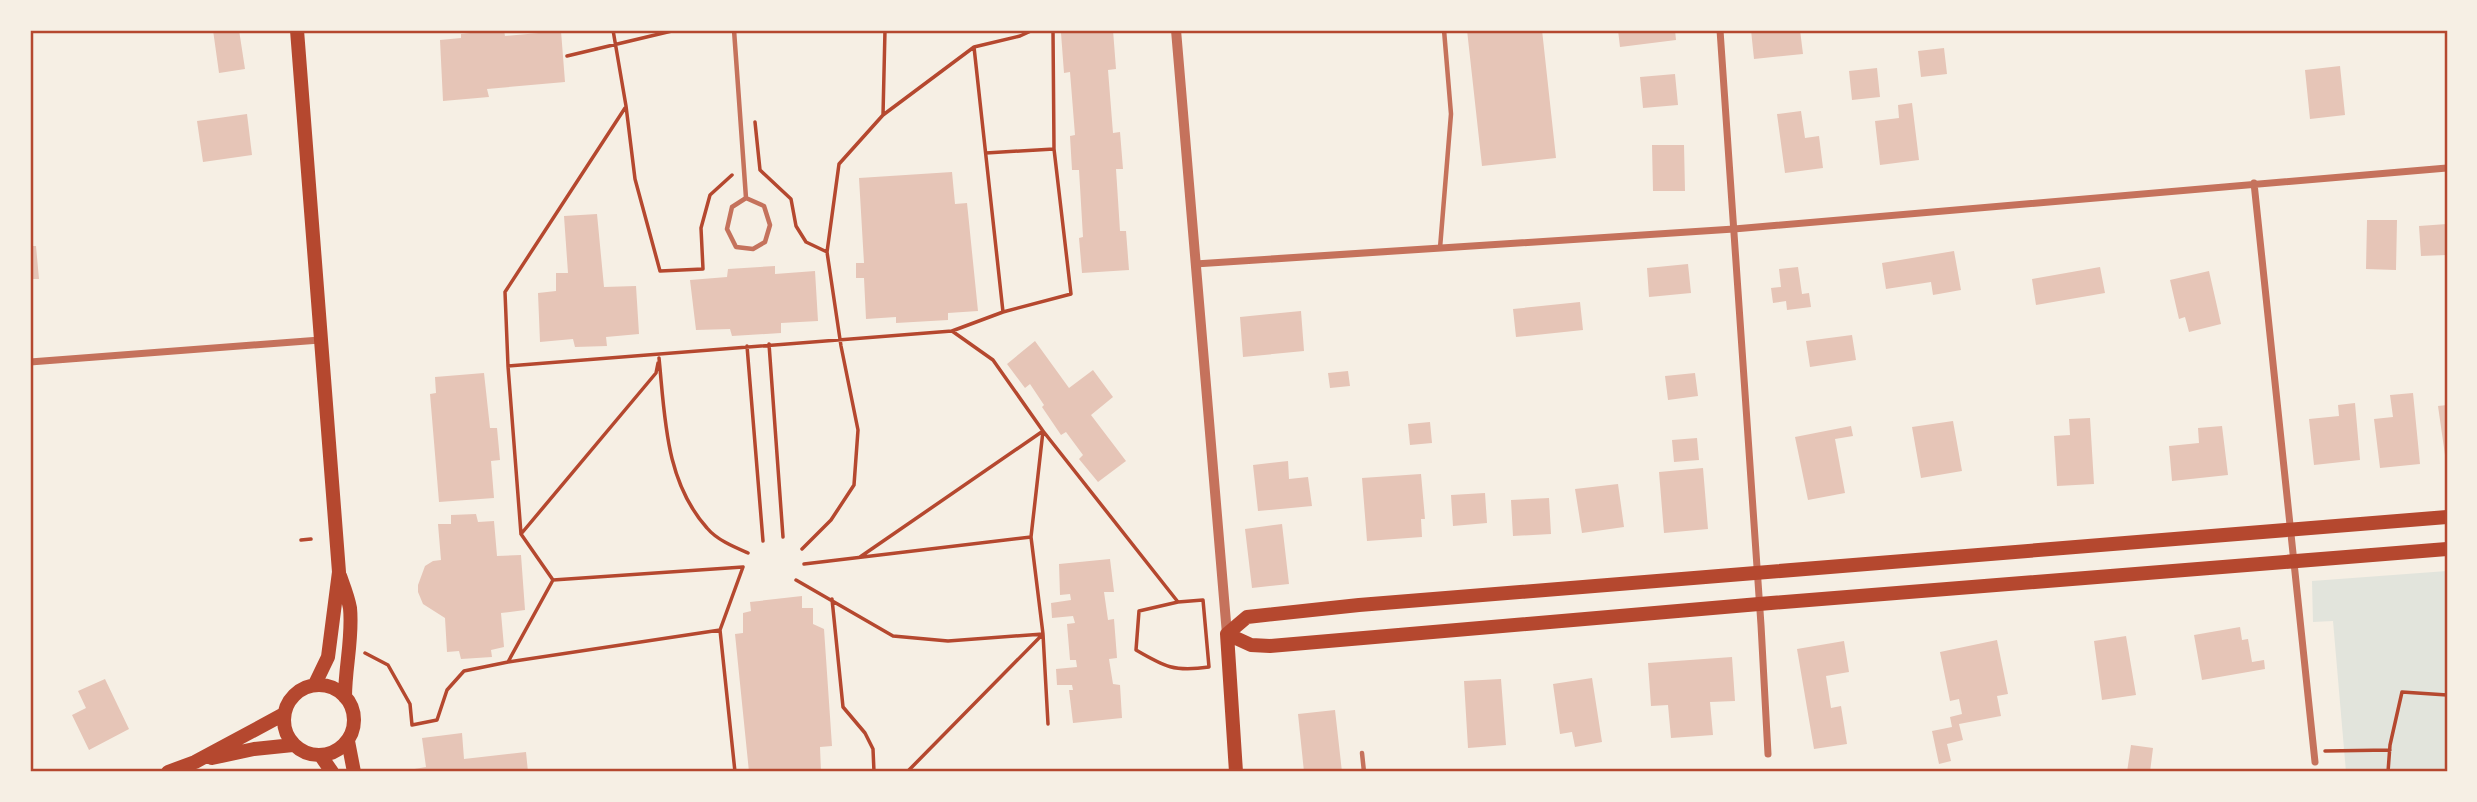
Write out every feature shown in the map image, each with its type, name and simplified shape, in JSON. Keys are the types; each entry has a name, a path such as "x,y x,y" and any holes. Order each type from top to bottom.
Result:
{"main road":[{"path":"297,30 308,144 320,340 339,572 350,617 345,697"},
{"path":"1227,634 1247,617 1373,604 2447,517"},
{"path":"1227,634 1251,645 1270,646 2447,549"},
{"path":"314,684 328,657 339,572"},
{"path":"1227,634 1236,772"},
{"path":"314,684 333,687 345,697 352,707 354,718 348,741 336,751 321,755 306,753 293,745 285,730 284,714 292,696 314,684"},
{"path":"169,772 195,762 284,714"},
{"path":"348,741 354,772"},
{"path":"195,762 254,749 293,745"},
{"path":"321,755 332,772"}],"street":[{"path":"1720,30 1768,754"},
{"path":"1175,32 1227,634"},
{"path":"1194,264 1734,229 2254,183 2447,169"},
{"path":"2254,183 2315,762"},
{"path":"30,362 320,340"}],"lane":[{"path":"734,30 746,198"},
{"path":"1440,248 1451,114 1444,30"},
{"path":"746,198 764,206 770,225 765,242 753,249 736,247 727,229 732,207 746,198"},
{"path":"1362,753 1364,772"}],"path":[{"path":"613,30 635,179 660,271 703,269 701,228 710,195 732,176 731,163"},
{"path":"567,56 676,30"},
{"path":"883,115 885,30"},
{"path":"802,550 831,520 854,485 858,430 839,339 827,252 839,164 883,115 974,47 1034,30"},
{"path":"508,366 952,331 1003,312 1071,294 1055,149 1053,30"},
{"path":"974,47 1003,312"},
{"path":"553,580 521,534 505,292 626,106"},
{"path":"754,112 760,170 791,200 796,226 806,242 827,252"},
{"path":"986,153 1055,149"},
{"path":"952,331 993,360 1043,431 1178,602"},
{"path":"769,344 783,537"},
{"path":"747,346 763,541"},
{"path":"521,534 656,373 659,358 668,445 683,492 707,529 724,542 748,554"},
{"path":"1043,431 1031,537 1043,634 1048,724"},
{"path":"860,557 1043,431"},
{"path":"804,564 1031,537"},
{"path":"302,540 311,539"},
{"path":"553,580 743,567 720,630 735,772"},
{"path":"509,662 553,580"},
{"path":"796,580 893,636 948,641 1043,634"},
{"path":"832,599 843,707 865,733 873,749 874,772"},
{"path":"1203,600 1209,667 1190,670 1165,667 1136,650 1139,611 1178,602 1203,600"},
{"path":"363,652 388,665 410,704 412,725 437,719 447,690 464,671 720,630"},
{"path":"907,772 1043,634"},
{"path":"2388,772 2402,692 2447,695"},
{"path":"2314,751 2390,750"}],"shaded area":[{"path":"2447,571 2447,772 2346,772 2333,621 2313,622 2312,581"}],"building":[{"path":"213,30 239,30 245,69 219,73"},
{"path":"504,30 505,36 561,31 565,82 487,89 489,97 443,101 440,40 461,38 461,34"},
{"path":"1113,30 1116,69 1108,70 1113,133 1120,132 1123,169 1116,169 1120,231 1126,231 1129,270 1082,273 1079,170 1072,170 1070,136 1075,135 1070,72 1064,73 1061,33"},
{"path":"1467,30 1542,30 1556,158 1482,166"},
{"path":"1618,30 1675,30 1676,40 1620,47"},
{"path":"1751,30 1800,30 1803,54 1754,59"},
{"path":"1944,48 1947,74 1921,77 1918,51"},
{"path":"2340,66 2345,115 2310,119 2305,70"},
{"path":"1877,68 1880,97 1852,100 1849,71"},
{"path":"1675,74 1678,105 1643,108 1640,77"},
{"path":"1912,103 1919,160 1880,165 1875,121 1899,118 1898,105"},
{"path":"1801,111 1805,138 1819,136 1823,168 1785,173 1777,114"},
{"path":"247,114 252,155 203,162 197,121"},
{"path":"1652,145 1684,145 1685,191 1653,191"},
{"path":"952,172 955,204 967,203 978,311 948,313 948,320 896,323 896,317 866,319 864,278 856,278 856,263 864,263 859,178"},
{"path":"597,214 604,287 636,286 639,334 606,337 607,346 575,347 573,339 540,342 538,293 556,291 556,273 568,273 564,216"},
{"path":"2367,220 2397,220 2396,270 2366,269"},
{"path":"2447,224 2447,255 2421,256 2419,226"},
{"path":"30,246 36,246 39,279 30,279"},
{"path":"1954,251 1961,290 1933,295 1931,282 1886,289 1882,263"},
{"path":"1688,264 1691,293 1649,297 1647,268"},
{"path":"775,266 775,274 815,271 818,321 781,323 781,333 732,336 730,329 696,330 690,280 727,277 728,269"},
{"path":"1798,267 1802,294 1809,293 1811,307 1787,310 1786,301 1773,303 1771,288 1781,287 1779,269"},
{"path":"2100,267 2105,293 2036,305 2032,279"},
{"path":"2209,271 2221,324 2189,332 2185,317 2179,319 2170,280"},
{"path":"1580,302 1583,330 1516,337 1513,309"},
{"path":"1301,311 1304,351 1243,357 1240,317"},
{"path":"1852,335 1856,360 1810,367 1806,341"},
{"path":"1035,341 1069,388 1093,370 1113,397 1091,415 1126,461 1098,482 1079,459 1083,455 1066,432 1061,435 1030,384 1025,388 1007,364"},
{"path":"1348,371 1350,386 1330,388 1328,373"},
{"path":"484,373 490,428 497,428 500,460 491,461 494,498 439,502 430,394 436,393 435,377"},
{"path":"1695,373 1698,396 1668,400 1665,376"},
{"path":"2413,393 2420,464 2380,468 2374,419 2393,417 2390,395"},
{"path":"2355,403 2360,460 2314,465 2309,419 2339,416 2338,405"},
{"path":"2447,405 2447,462 2446,462 2438,406"},
{"path":"2090,418 2094,484 2057,486 2054,436 2070,435 2069,419"},
{"path":"1953,421 1962,471 1921,478 1912,427"},
{"path":"1430,422 1432,443 1410,445 1408,424"},
{"path":"1851,426 1853,436 1835,439 1845,493 1808,500 1795,437"},
{"path":"2222,426 2228,475 2172,481 2169,446 2199,443 2198,428"},
{"path":"1697,438 1699,460 1674,462 1672,440"},
{"path":"1288,461 1289,479 1308,477 1312,506 1258,511 1253,465"},
{"path":"1703,468 1708,529 1664,533 1659,472"},
{"path":"1421,474 1425,519 1421,519 1422,537 1367,541 1362,478"},
{"path":"1618,484 1624,527 1582,533 1575,489"},
{"path":"1485,493 1487,523 1453,526 1451,495"},
{"path":"1549,498 1551,534 1513,536 1511,500"},
{"path":"476,514 478,522 494,521 497,556 521,555 525,610 501,613 504,647 491,650 492,657 461,659 459,651 447,652 445,618 423,604 418,585 425,566 441,560 438,524 451,524 451,515"},
{"path":"1282,524 1289,584 1252,588 1245,529"},
{"path":"1110,559 1114,592 1104,592 1108,620 1114,619 1117,658 1109,659 1113,684 1120,685 1122,718 1073,723 1069,690 1073,690 1072,685 1057,685 1056,669 1077,667 1076,660 1070,660 1067,624 1075,623 1073,616 1052,618 1051,603 1071,600 1070,594 1060,595 1059,564"},
{"path":"802,596 802,608 813,608 813,624 824,629 832,746 820,747 821,772 749,772 735,634 743,633 743,613 751,611 750,602"},
{"path":"2240,627 2242,640 2248,639 2252,662 2264,660 2265,669 2202,680 2194,635"},
{"path":"2126,636 2136,695 2102,700 2094,641"},
{"path":"1997,640 2008,694 1997,696 2001,716 1959,724 1963,740 1947,744 1951,761 1939,764 1932,731 1952,727 1950,717 1962,714 1959,699 1950,701 1940,652"},
{"path":"1844,641 1849,672 1826,676 1831,708 1841,706 1847,744 1814,749 1797,649"},
{"path":"1732,657 1735,701 1710,702 1713,735 1671,738 1668,705 1651,706 1648,663"},
{"path":"1592,678 1602,742 1575,747 1572,732 1560,734 1553,684"},
{"path":"105,679 129,729 89,750 72,715 86,708 78,691"},
{"path":"1501,679 1506,745 1468,748 1464,681"},
{"path":"1335,710 1342,772 1304,772 1298,714"},
{"path":"462,733 464,759 526,752 528,772 397,772 426,767 422,738"},
{"path":"2131,745 2153,748 2150,772 2127,772"}]}
